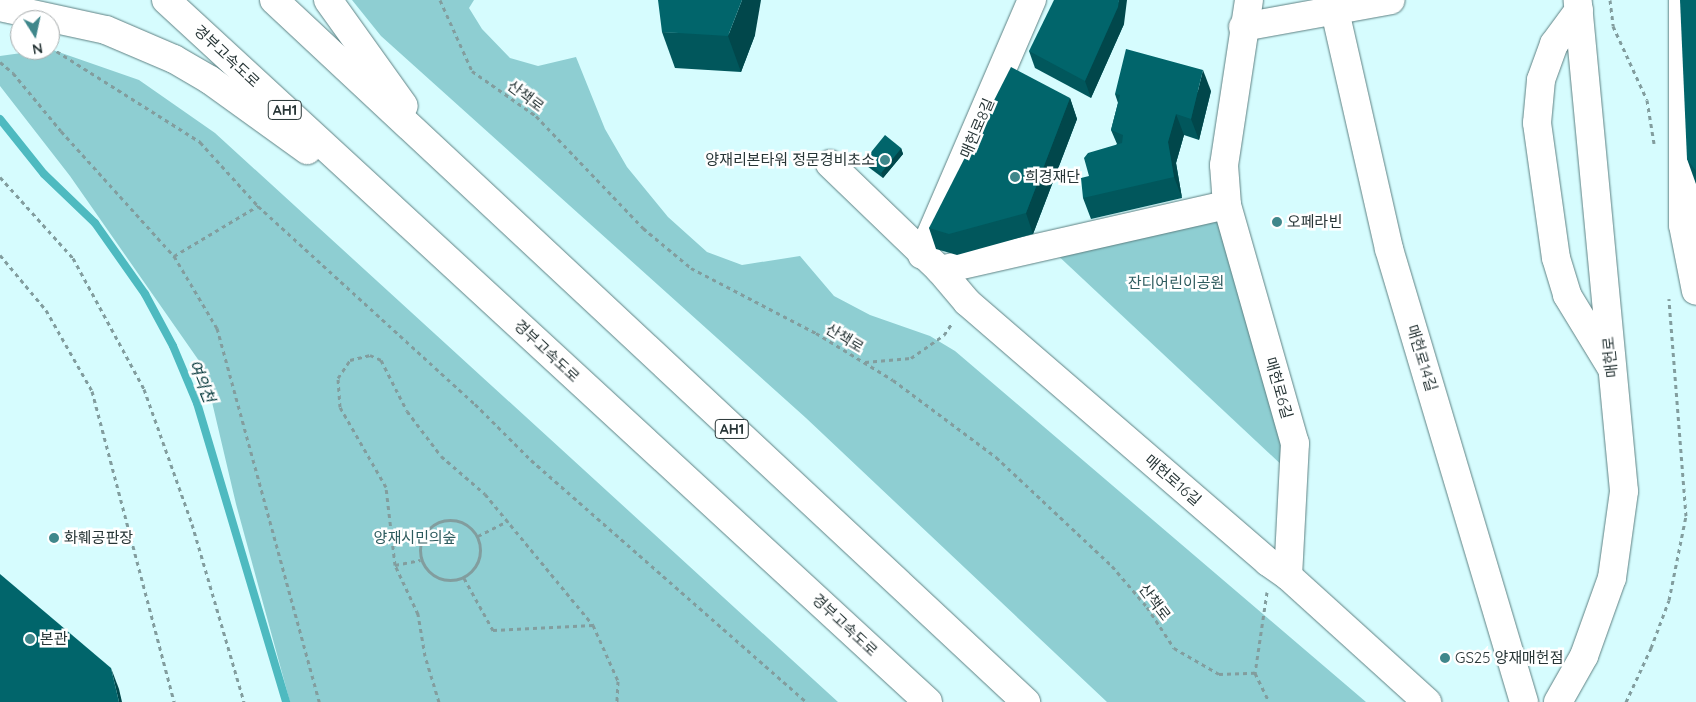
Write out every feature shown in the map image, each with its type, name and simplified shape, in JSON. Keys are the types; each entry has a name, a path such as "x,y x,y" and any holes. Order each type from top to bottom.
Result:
{"main road":[{"name":"경부고속도로","path":"166,0 928,702"},
{"name":"AH1","path":"274,0 1026,702"},
{"path":"328,0 439,156"},
{"name":"매헌로8길","path":"931,263 1032,0"},
{"name":"매헌로6길","path":"1249,0 1243,27 1224,165 1226,205 1295,443 1278,569"},
{"path":"1243,27 1391,0"},
{"path":"1683,0 1683,225 1696,291"},
{"path":"1579,5 1554,44 1541,80 1536,124 1552,231 1567,295 1611,366"},
{"name":"매헌로","path":"1558,702 1584,656 1612,578 1624,491 1579,5"},
{"path":"0,7 106,30 174,59 210,80 404,219"},
{"name":"매헌로14길","path":"1335,11 1389,249 1524,702"},
{"name":"매헌로16길","path":"830,164 931,263 967,302 1278,569 1427,702"},
{"path":"931,263 1226,205"}],"path":[{"name":"산책로","path":"440,0 472,71 536,116 643,228 691,268 816,333 864,362 893,380 996,457 1112,566 1147,607 1174,648 1219,674 1255,673"},
{"path":"1610,0 1613,26 1647,100 1655,144"},
{"path":"60,53 200,142 258,206 475,404 531,460 806,702"},
{"path":"0,62 13,72 60,131 174,256 217,328 319,702"},
{"path":"0,177 73,258 144,389 192,524 244,702"},
{"path":"174,256 258,206"},
{"path":"0,255 46,310 92,391 174,702"},
{"path":"1626,702 1651,648 1669,600 1686,516 1668,290"},
{"path":"864,362 911,358 944,335 967,302"},
{"path":"439,702 425,656 418,614 395,566 386,487 340,407 338,378 350,360 370,355 380,360 407,411 441,456 485,494 593,625 618,681 617,702"},
{"path":"444,520 463,522 478,536 481,554 472,572 464,578 454,581 434,576 421,560 422,540 435,524 444,520"},
{"path":"478,536 508,521"},
{"path":"395,566 421,560"},
{"path":"1269,702 1255,673 1268,585 1278,569"},
{"path":"464,578 494,630 593,625"}],"green space":[{"path":"352,0 474,0 469,8 482,29 510,58 538,66 576,57 605,129 627,167 668,217 707,252 742,265 800,256 834,296 870,315 930,336 955,351 1366,702 1107,702 806,418 381,36"},
{"name":"양재시민의숲","path":"60,52 139,80 215,133 838,702 290,702 236,504 204,368 70,176 0,86 0,56 10,55 10,60 60,60"},
{"name":"잔디어린이공원","path":"1216,213 1286,442 1287,470 1052,250"}],"building":[{"path":"658,0 742,0 728,36 662,32"},
{"path":"1054,0 1119,0 1118,7 1085,81 1029,51"},
{"path":"1680,0 1696,0 1696,171 1687,159"},
{"path":"1126,49 1203,70 1191,119 1176,114 1168,142 1174,177 1083,198 1081,178 1089,176 1084,158 1088,153 1122,143 1123,135 1111,130 1120,95 1115,94"},
{"name":"희경재단","path":"1011,67 1070,98 1026,213 949,234 929,228"},
{"name":"양재리본타워 정문경비초소","path":"885,135 901,148 881,173 865,160"},
{"name":"본관","path":"0,574 111,668 119,702 0,702"}],"waterway":[{"name":"여의천","path":"0,119 44,174 95,223 145,294 173,346 197,403 286,702"}],"place":[{"name":"양재리본타워 정문경비초소","path":"885,160"},
{"name":"희경재단","path":"1015,177"},
{"name":"오페라빈","path":"1277,222"},
{"name":"화훼공판장","path":"54,538"},
{"name":"본관","path":"30,639"},
{"name":"GS25 양재매헌점","path":"1445,658"}]}
